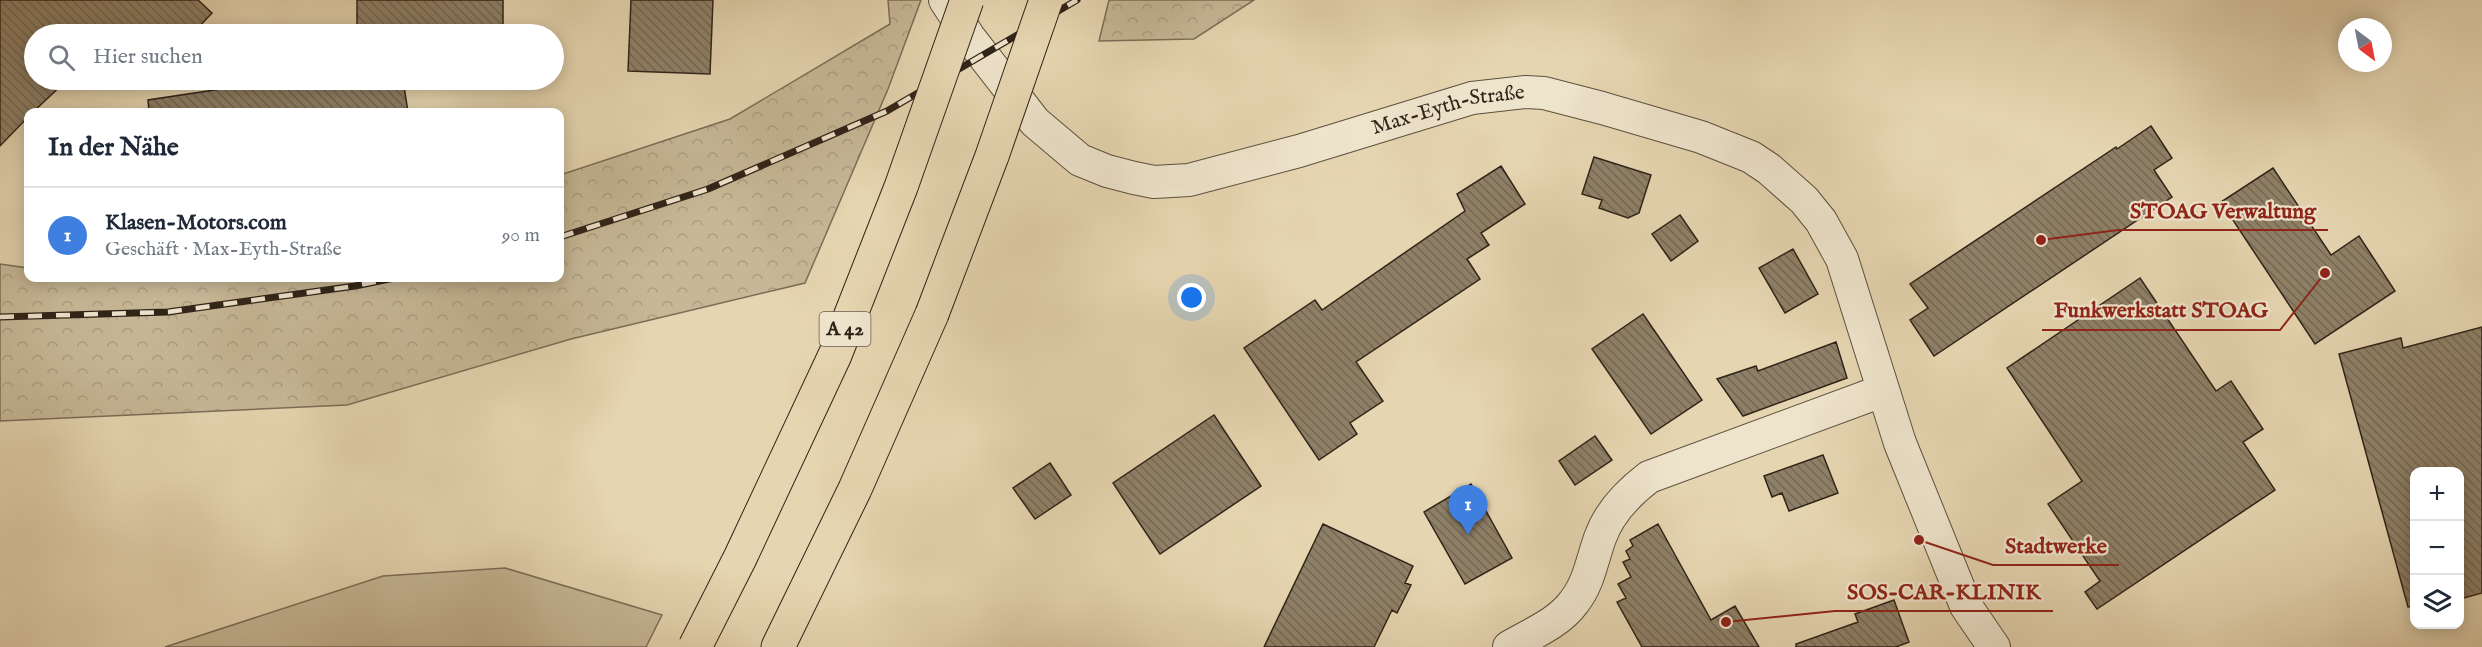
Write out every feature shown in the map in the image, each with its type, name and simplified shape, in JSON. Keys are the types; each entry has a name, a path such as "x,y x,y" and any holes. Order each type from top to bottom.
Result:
{"highway":[{"name":"A 42","path":"695,647 740,558 835,355 901,186 967,0"},
{"path":"778,647 855,489 932,314 992,156 1046,0"}],"street":[{"name":"Max-Eyth-Straße","path":"945,0 969,37 1035,122 1080,160 1107,171 1134,178 1154,182 1200,178 1299,151 1472,98 1508,93 1544,93 1613,111 1733,148 1769,169 1804,200 1821,221 1847,273 1882,392 1904,453 1966,606 1994,647"},
{"path":"1509,647 1557,619 1573,604 1585,586 1608,520 1632,490 1649,477 1882,392"}],"green space":[{"path":"888,0 921,0 888,89 805,283 571,339 347,405 0,421 0,264 24,267 24,282 564,282 564,174 730,119 890,24"},
{"path":"1109,0 1254,0 1194,39 1099,41"},
{"path":"505,568 662,615 646,647 165,647 383,576"}],"building":[{"path":"0,0 198,0 212,13 202,24 24,24 24,90 56,90 37,108 24,108 24,121 0,146"},
{"path":"357,0 503,0 503,24 357,24"},
{"path":"631,0 713,0 710,74 628,71"},
{"path":"214,90 405,90 407,108 149,108 148,100"},
{"path":"2151,126 2172,158 2154,170 2172,197 1934,356 1910,320 1928,308 1910,284"},
{"path":"1594,157 1651,175 1639,213 1628,218 1599,208 1602,200 1582,194"},
{"path":"1501,166 1525,204 1481,233 1489,245 1467,259 1480,279 1356,362 1383,401 1350,423 1357,434 1319,460 1244,348 1315,300 1322,310 1465,211 1457,194"},
{"path":"2273,168 2331,255 2359,236 2395,291 2315,344 2221,202"},
{"path":"1680,215 1698,241 1671,261 1652,234"},
{"path":"1793,249 1818,294 1785,313 1759,268"},
{"path":"2140,278 2216,391 2231,381 2263,429 2243,442 2275,490 2097,609 2085,592 2100,581 2048,504 2082,481 2007,368"},
{"path":"1643,314 1702,400 1651,434 1592,349"},
{"path":"2482,327 2482,593 2464,598 2464,467 2410,467 2410,607 2408,607 2339,354 2401,338 2403,348"},
{"path":"1836,342 1847,378 1743,416 1717,379 1756,366 1758,371"},
{"path":"1214,415 1261,486 1160,554 1113,483"},
{"path":"1595,436 1612,460 1575,485 1559,461"},
{"path":"1823,455 1838,493 1789,511 1782,493 1772,497 1764,476"},
{"path":"1050,463 1071,495 1035,519 1013,488"},
{"path":"1471,484 1512,558 1465,584 1424,512"},
{"path":"1323,524 1413,566 1405,583 1411,585 1397,613 1392,610 1374,647 1264,647"},
{"path":"1658,524 1711,620 1735,606 1759,647 1642,647 1617,602 1626,598 1618,584 1631,577 1623,562 1630,559 1626,551 1633,546 1630,540"},
{"path":"1894,600 1909,642 1896,647 1796,647 1796,644 1858,622 1855,614"}],"railway":[{"path":"564,236 708,189 887,111 1077,0"},
{"path":"0,317 168,312 374,282"}],"place":[{"name":"STOAG Verwaltung","path":"2041,240"},
{"name":"Funkwerkstatt STOAG","path":"2325,273"},
{"name":"Klasen-Motors.com","path":"1468,535"},
{"name":"Stadtwerke","path":"1919,540"},
{"name":"SOS-CAR-KLINIK","path":"1726,622"}]}
